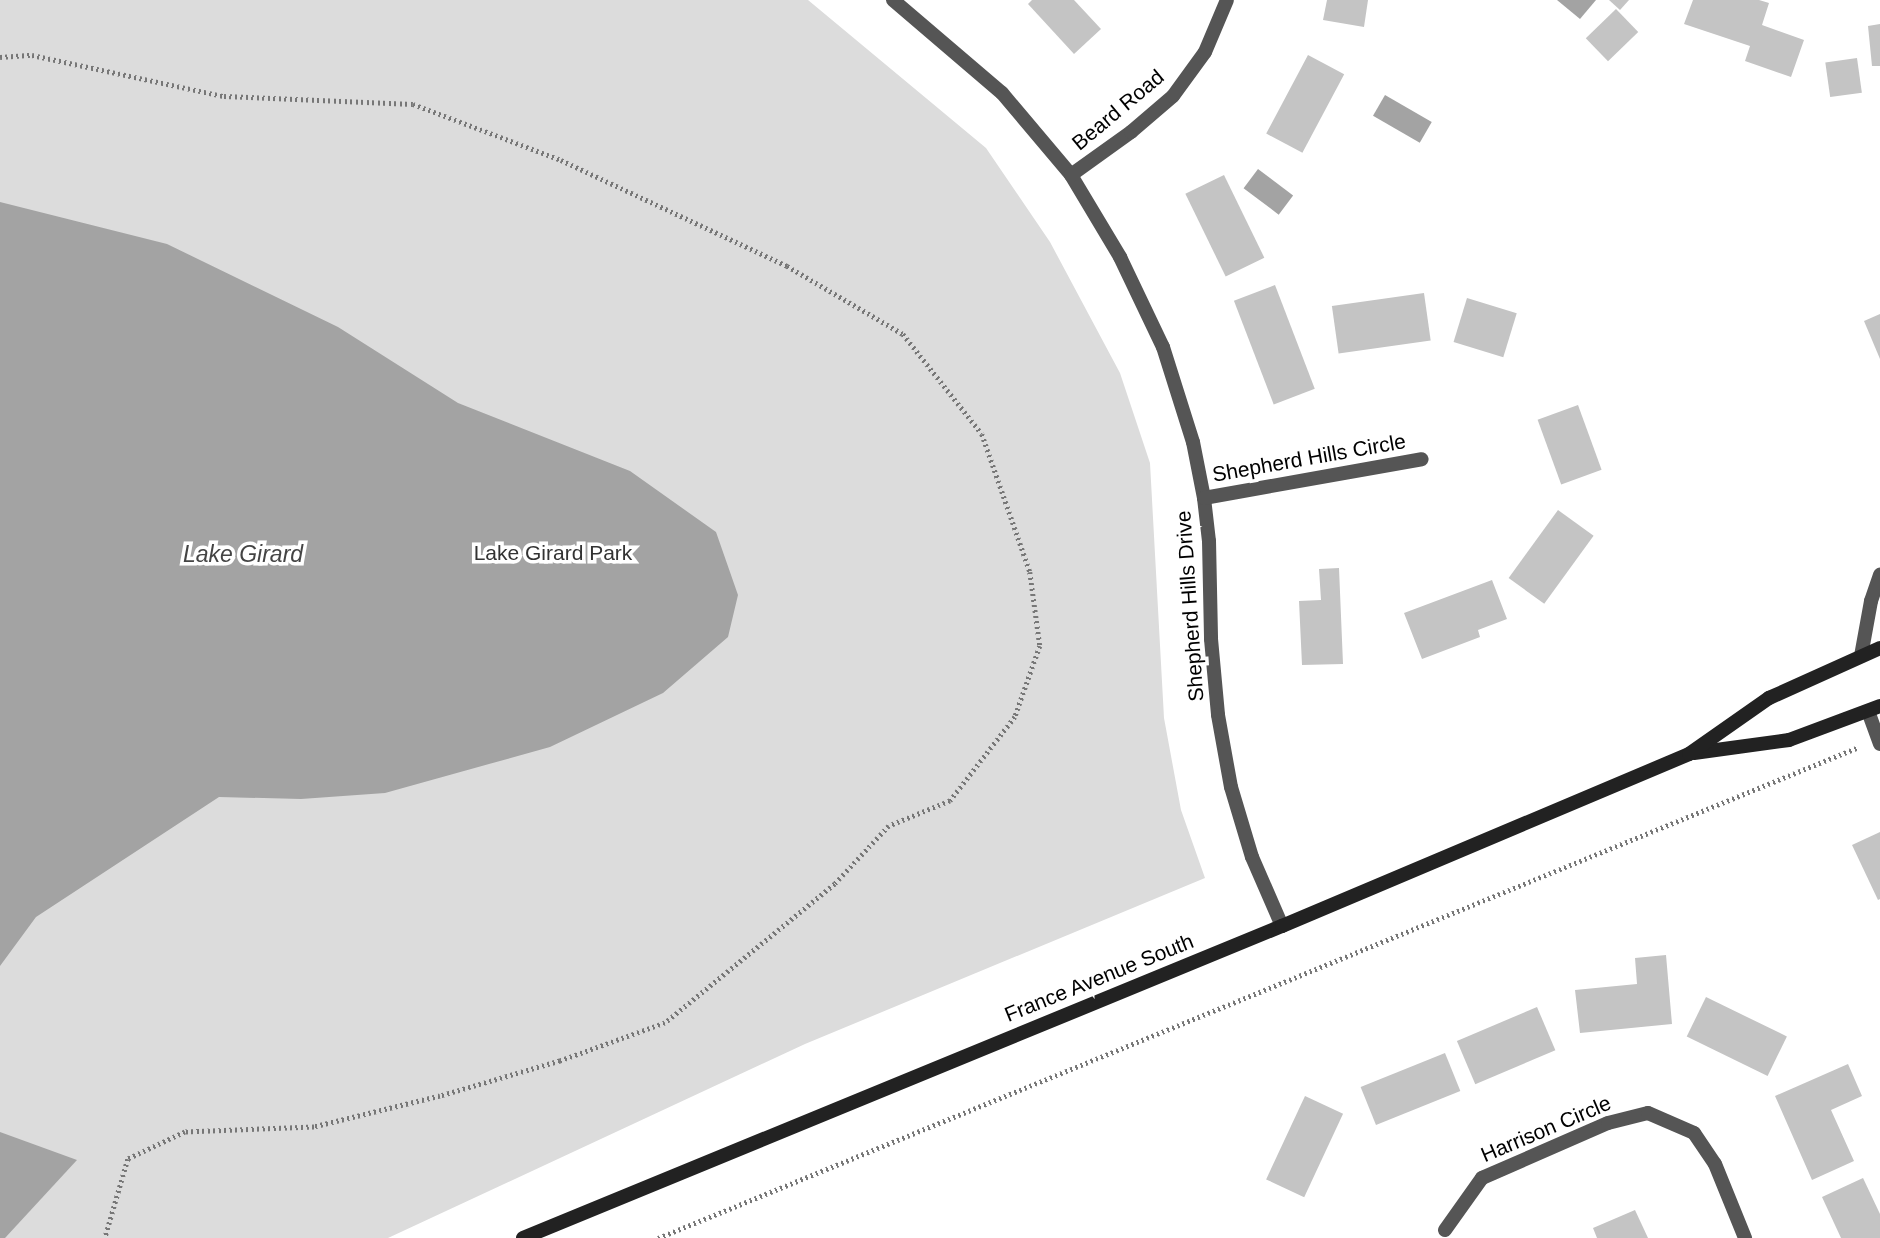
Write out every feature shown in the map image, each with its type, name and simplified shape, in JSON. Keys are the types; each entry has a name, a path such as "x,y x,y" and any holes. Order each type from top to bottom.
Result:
{"main road":[{"name":"France Avenue South","path":"523,1238 1282,926 1689,754 1769,698 1880,648"},
{"name":"France Avenue South","path":"1689,754 1789,740 1874,708"}],"street":[{"name":"Shepherd Hills Drive","path":"893,0 1002,93 1071,175 1120,257 1163,347 1193,442 1204,498 1209,541 1211,639 1218,715 1231,787 1252,857 1282,926"},
{"name":"Beard Road","path":"1071,175 1131,132 1173,96 1205,52 1227,0"},
{"name":"Shepherd Hills Circle","path":"1204,498 1422,459"},
{"path":"1861,656 1871,601 1880,575"},
{"path":"1874,708 1878,742"},
{"name":"Harrison Circle","path":"1445,1230 1482,1178 1608,1123 1648,1114 1694,1133 1715,1164 1745,1238"}],"path":[{"path":"0,57 32,55 224,96 413,104 561,160 787,266 903,334 982,434 1030,572 1040,646 1015,717 950,801 889,827 835,884 665,1023 547,1065 440,1096 314,1126 185,1132 128,1158 105,1238"},
{"path":"658,1238 1878,742"}],"green space":[{"name":"Lake Girard Park","path":"0,0 808,0 986,148 1050,242 1120,373 1150,463 1164,718 1181,810 1205,878 805,1044 388,1238 0,1238"}],"water":[{"path":"1557,0 1596,0 1580,19"},
{"path":"1385,95 1432,122 1420,143 1373,116"},
{"path":"1258,169 1293,195 1279,215 1244,188"},
{"name":"Lake Girard","path":"0,202 167,244 338,327 458,403 630,471 716,532 738,595 728,637 663,693 550,747 385,793 301,799 219,797 36,917 0,966"},
{"path":"0,1132 77,1160 5,1238 0,1238"}],"building":[{"path":"1032,0 1074,0 1101,29 1074,54 1028,4"},
{"path":"1327,0 1368,0 1364,27 1323,20"},
{"path":"1609,0 1629,0 1620,10"},
{"path":"1693,0 1759,0 1769,3 1762,25 1804,40 1791,77 1745,61 1750,46 1684,24"},
{"path":"1616,9 1638,32 1608,61 1586,38"},
{"path":"1880,24 1880,66 1872,66 1868,26"},
{"path":"1308,55 1344,74 1302,153 1266,134"},
{"path":"1857,58 1862,93 1830,97 1825,62"},
{"path":"1224,175 1264,258 1226,277 1185,194"},
{"path":"1275,285 1315,389 1274,404 1234,301"},
{"path":"1424,293 1431,341 1339,353 1332,306"},
{"path":"1467,298 1517,313 1503,357 1454,342"},
{"path":"1880,314 1880,359 1864,321"},
{"path":"1578,405 1602,470 1561,485 1538,420"},
{"path":"1558,510 1594,536 1544,604 1509,578"},
{"path":"1339,568 1343,664 1302,665 1299,601 1321,600 1319,569"},
{"path":"1492,580 1507,619 1478,630 1480,637 1422,659 1404,613"},
{"path":"1880,832 1880,899 1878,900 1852,845"},
{"path":"1666,955 1672,1024 1580,1033 1575,990 1637,984 1635,958"},
{"path":"1706,997 1787,1036 1768,1076 1687,1037"},
{"path":"1537,1007 1555,1050 1475,1084 1457,1041"},
{"path":"1445,1053 1460,1091 1376,1125 1361,1087"},
{"path":"1848,1064 1862,1096 1831,1110 1854,1161 1812,1180 1775,1096"},
{"path":"1305,1096 1343,1114 1304,1197 1266,1179"},
{"path":"1863,1178 1880,1214 1880,1238 1841,1238 1822,1197"},
{"path":"1635,1210 1648,1238 1597,1238 1593,1228"}]}
